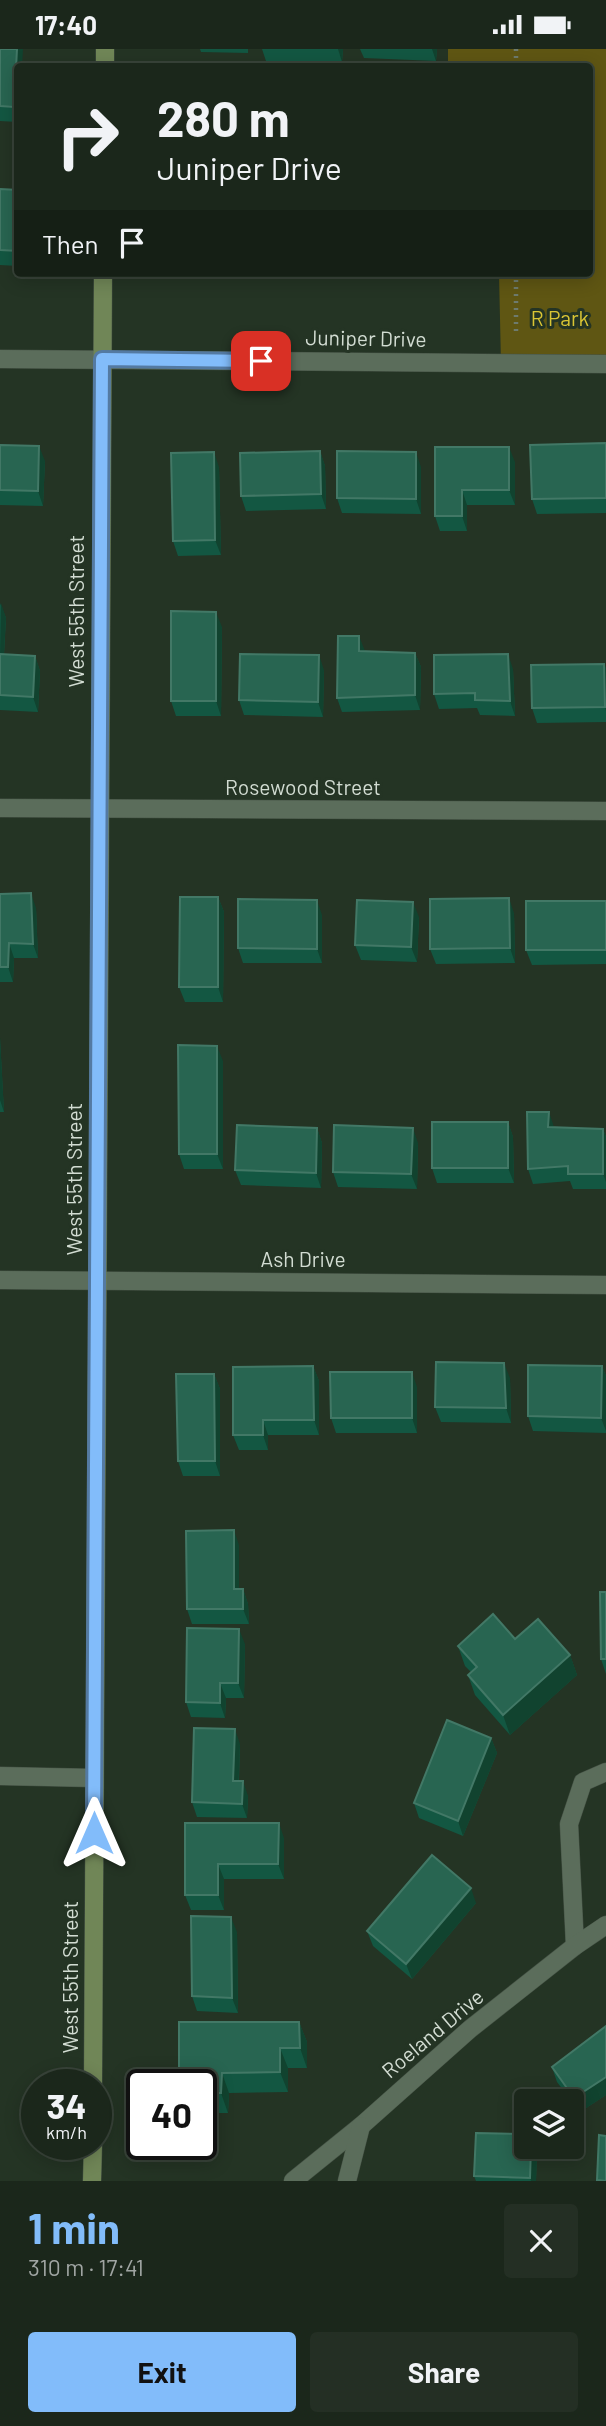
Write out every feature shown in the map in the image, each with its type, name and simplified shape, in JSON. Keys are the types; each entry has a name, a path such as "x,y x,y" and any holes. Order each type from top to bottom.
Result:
{"street":[{"name":"West 55th Street","path":"93,2069 103,277"},
{"name":"Juniper Drive","path":"0,359 606,364"},
{"name":"Rosewood Street","path":"0,808 606,811"},
{"name":"Ash Drive","path":"0,1280 606,1285"},
{"path":"575,1946 569,1824 583,1781 606,1772"},
{"path":"0,1776 94,1777"},
{"name":"Roeland Drive","path":"293,2181 361,2126 470,2029 575,1946 606,1925"},
{"path":"347,2181 361,2126"},
{"path":"92,2181 93,2160"}],"path":[{"path":"516,277 516,336"}],"green space":[{"name":"R Park","path":"448,49 606,49 606,364 501,364 499,277 593,277 593,63 448,63"}],"building":[{"path":"0,49 17,49 16,63 14,63 14,107 0,106"},
{"path":"0,189 14,190 14,251 0,250"},
{"path":"606,443 606,498 532,499 530,445"},
{"path":"0,445 39,446 38,491 0,490"},
{"path":"435,447 509,447 509,490 462,490 462,516 435,516"},
{"path":"320,451 321,494 241,496 240,453"},
{"path":"337,451 416,452 416,499 337,498"},
{"path":"214,452 215,540 173,541 171,453"},
{"path":"171,611 216,612 216,701 171,701"},
{"path":"338,636 359,636 359,651 415,653 415,695 337,698"},
{"path":"0,654 35,656 33,697 0,695"},
{"path":"240,654 319,655 318,702 239,700"},
{"path":"508,654 510,701 475,700 475,693 434,694 434,655"},
{"path":"604,664 605,707 532,708 531,665"},
{"path":"31,893 33,944 9,943 8,967 0,967 0,894"},
{"path":"180,897 218,897 218,987 179,987"},
{"path":"509,898 510,948 430,949 430,899"},
{"path":"238,899 317,900 317,949 238,948"},
{"path":"357,900 413,902 411,947 355,945"},
{"path":"526,901 606,901 606,950 526,950"},
{"path":"178,1045 217,1046 217,1154 179,1154"},
{"path":"527,1112 549,1112 548,1127 603,1129 603,1174 568,1174 568,1166 528,1169"},
{"path":"432,1122 508,1122 508,1168 432,1168"},
{"path":"237,1125 317,1128 316,1173 235,1170"},
{"path":"334,1125 413,1128 411,1174 333,1172"},
{"path":"436,1362 504,1363 506,1408 435,1407"},
{"path":"528,1365 602,1366 601,1418 528,1416"},
{"path":"313,1366 314,1420 263,1420 263,1435 233,1435 233,1367"},
{"path":"330,1372 412,1372 412,1418 331,1418"},
{"path":"176,1374 214,1374 215,1461 178,1461"},
{"path":"234,1530 234,1589 243,1589 243,1609 187,1609 186,1531"},
{"path":"600,1592 606,1592 606,1659 601,1659"},
{"path":"493,1614 515,1639 538,1619 570,1655 503,1715 468,1675 477,1667 458,1646"},
{"path":"187,1628 239,1629 238,1683 220,1683 220,1703 186,1702"},
{"path":"447,1720 491,1738 458,1821 414,1803"},
{"path":"194,1728 235,1729 233,1781 243,1781 242,1804 192,1802"},
{"path":"185,1823 279,1823 278,1864 218,1864 218,1895 185,1895"},
{"path":"432,1855 471,1888 406,1964 367,1931"},
{"path":"191,1916 231,1917 232,1998 192,1996"},
{"path":"179,2022 299,2022 300,2048 280,2048 280,2072 222,2073 221,2093 217,2093 217,2069 179,2069"},
{"path":"606,2026 606,2077 584,2091 584,2089 568,2089 552,2067"},
{"path":"476,2133 514,2134 514,2159 531,2159 530,2178 474,2176"},
{"path":"599,2135 606,2136 606,2181 597,2180"}],"route":[{"path":"94,1833 102,359 261,361"}]}
